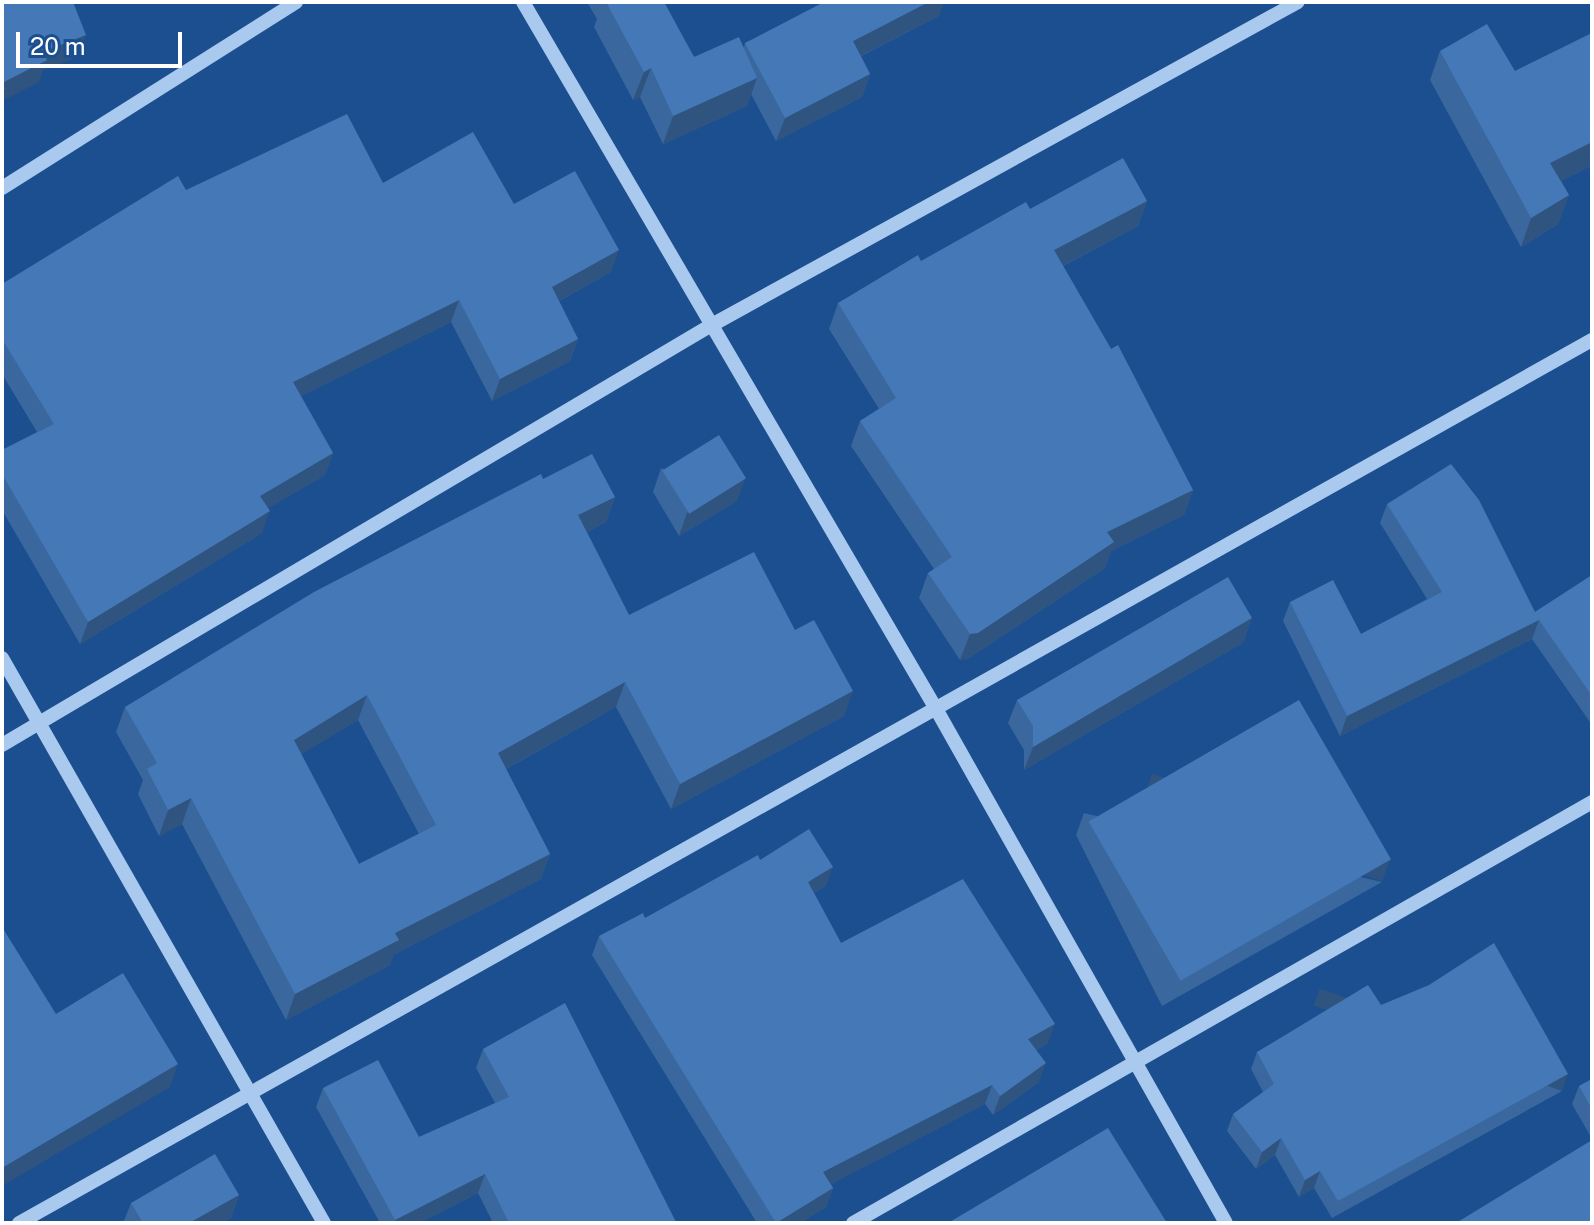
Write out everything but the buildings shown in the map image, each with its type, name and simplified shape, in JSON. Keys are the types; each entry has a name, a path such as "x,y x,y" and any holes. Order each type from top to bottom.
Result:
{"street":[{"path":"2,188 296,2"},
{"path":"523,2 935,707 1226,1223"},
{"path":"2,745 710,326 1298,2"},
{"path":"19,1223 1592,340"},
{"path":"2,658 324,1223"},
{"path":"853,1223 1137,1064 1592,802"}]}
